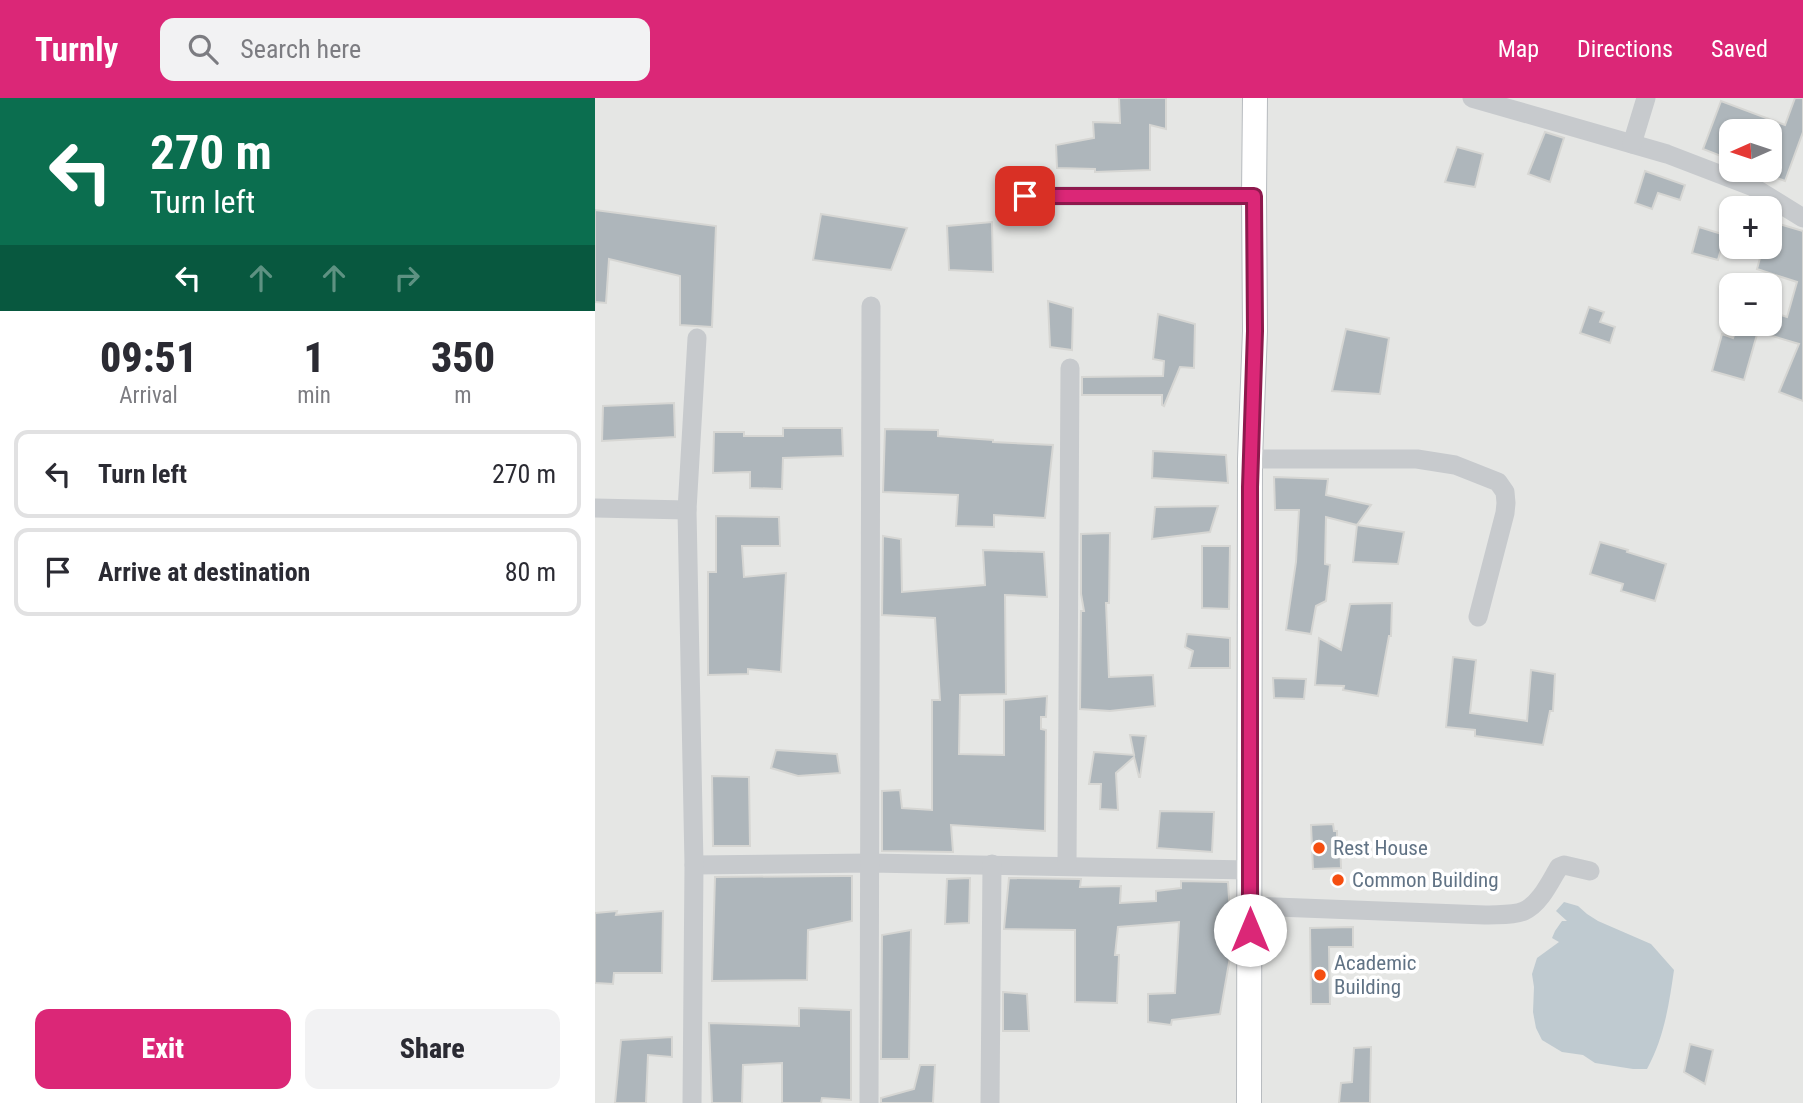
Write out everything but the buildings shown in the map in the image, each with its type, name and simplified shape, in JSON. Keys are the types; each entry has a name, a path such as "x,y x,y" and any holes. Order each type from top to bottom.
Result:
{"main road":[{"path":"1249,1103 1250,459 1255,331 1255,98"}],"street":[{"path":"1472,98 1667,154 1753,187 1803,218"},
{"path":"1632,144 1646,98"},
{"path":"1025,196 1254,196"},
{"path":"869,1103 871,306"},
{"path":"692,1103 694,865 687,510 697,338"},
{"path":"1066,865 1070,368"},
{"path":"1250,459 1416,459 1455,465 1498,482 1505,492 1505,513 1478,617"},
{"path":"595,508 687,510"},
{"path":"990,1103 992,864"},
{"path":"694,865 992,864 1249,870"},
{"path":"1250,906 1505,914 1524,911 1539,899 1559,867 1564,865 1590,871"}],"shaded area":[{"path":"595,98 1803,98 1803,1103 595,1103"},
{"path":"1564,902 1578,906 1598,921 1651,944 1674,970 1662,1033 1647,1069 1595,1063 1583,1055 1562,1052 1542,1040 1536,1028 1532,974 1537,958 1559,942 1552,938 1562,921 1567,921 1556,911"}],"place":[{"name":"Rest House","path":"1319,848"},
{"name":"Common Building","path":"1338,880"},
{"name":"Academic Building","path":"1320,975"}],"route":[{"path":"1025,196 1254,196 1255,331 1250,459 1250,930"}]}
